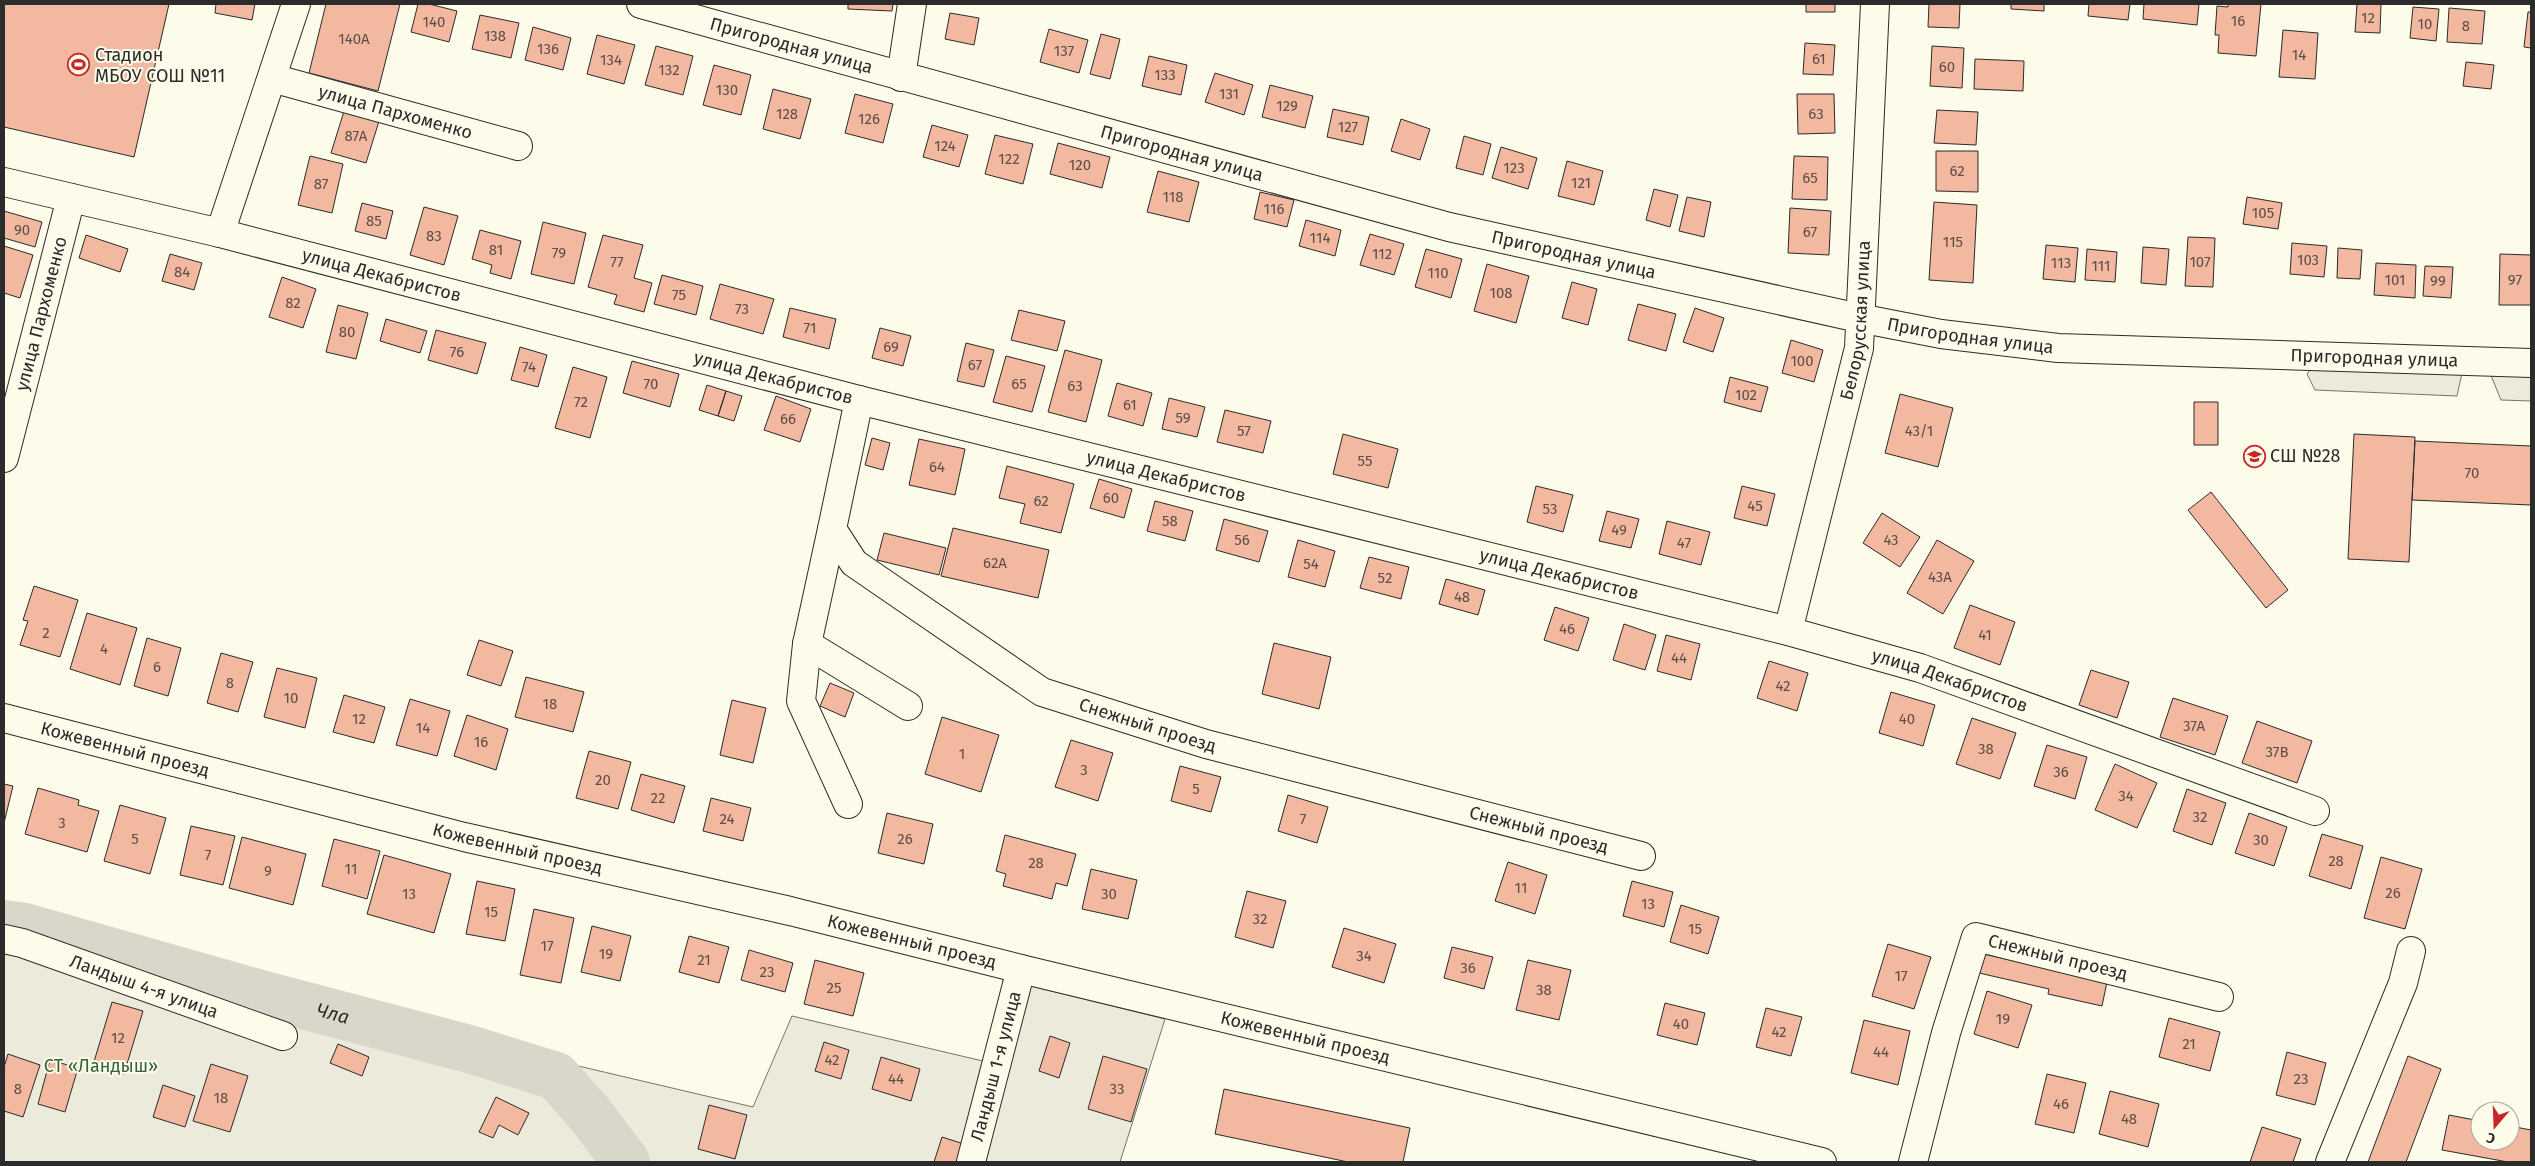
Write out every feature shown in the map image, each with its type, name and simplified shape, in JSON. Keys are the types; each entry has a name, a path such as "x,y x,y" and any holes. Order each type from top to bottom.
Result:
{"street":[{"path":"220,233 296,4"},
{"name":"Пригородная улица","path":"641,4 901,78 1450,228 1859,318 1941,334 2058,348 2531,363"},
{"path":"901,78 912,4"},
{"name":"Белорусская улица","path":"1788,631 1859,348 1875,4"},
{"name":"улица Пархоменко","path":"272,78 518,146"},
{"name":"улица Декабристов","path":"4,182 220,233 859,400 1788,631 1920,668 2315,811"},
{"name":"улица Пархоменко","path":"4,458 71,198"},
{"path":"848,804 801,702 807,644 859,400"},
{"name":"Снежный проезд","path":"832,529 854,562 1042,692 1206,744 1640,856"},
{"path":"807,644 908,706"},
{"name":"Кожевенный проезд","path":"4,718 464,837 790,911 1020,970 1822,1162"},
{"name":"Снежный проезд","path":"1914,1162 1946,1033 1976,937 2220,997"},
{"name":"Ландыш 4-я улица","path":"4,940 22,944 283,1036"},
{"path":"2330,1162 2404,983 2411,951"},
{"name":"Ландыш 1-я улица","path":"971,1162 1020,970"}],"green space":[{"path":"2311,369 2462,373 2457,396 2315,390 2307,374"},
{"path":"2490,373 2531,374 2531,401 2501,400"},
{"name":"СТ «Ландыш»","path":"4,939 220,1000 425,1030 753,1107 792,1016 1004,1066 1023,984 1165,1019 1120,1162 4,1162"}],"building":[{"name":"Стадион МБОУ СОШ №11","path":"4,4 169,4 134,157 4,127"},
{"path":"216,4 255,4 252,20 215,13"},
{"path":"326,4 400,4 378,91 309,73"},
{"path":"418,4 429,4 457,11 449,42 411,32"},
{"path":"848,4 893,4 892,11 848,9"},
{"path":"1806,4 1835,4 1835,12 1806,12"},
{"path":"1929,4 1960,4 1959,28 1928,27"},
{"path":"2011,4 2044,4 2044,11 2011,9"},
{"path":"2089,4 2130,4 2128,20 2088,16"},
{"path":"2144,4 2199,4 2197,25 2143,19"},
{"path":"2228,4 2261,4 2256,56 2218,53 2219,35 2215,35 2217,6 2228,7"},
{"path":"2357,4 2381,4 2380,33 2355,32"},
{"path":"2413,7 2439,9 2436,41 2410,38"},
{"path":"2449,8 2485,11 2482,44 2447,42"},
{"path":"2528,12 2531,12 2531,48 2524,47"},
{"path":"950,13 979,18 974,45 945,39"},
{"path":"480,15 519,23 511,58 472,49"},
{"path":"533,27 571,38 563,70 525,60"},
{"path":"1049,29 1088,40 1079,73 1040,62"},
{"path":"2283,30 2318,33 2315,79 2279,77"},
{"path":"1101,34 1120,39 1110,79 1090,74"},
{"path":"597,35 635,45 624,84 587,74"},
{"path":"1805,43 1835,45 1833,75 1803,74"},
{"path":"656,46 693,56 683,95 645,85"},
{"path":"1932,46 1964,48 1962,88 1930,86"},
{"path":"1149,56 1187,65 1181,95 1142,86"},
{"path":"1975,59 2024,61 2023,91 1974,89"},
{"path":"2466,62 2494,65 2491,89 2463,86"},
{"path":"714,65 751,75 741,115 703,105"},
{"path":"1215,73 1253,85 1244,115 1205,102"},
{"path":"1270,85 1313,96 1305,128 1262,117"},
{"path":"773,89 811,99 800,139 763,129"},
{"path":"855,94 893,104 883,143 845,133"},
{"path":"1797,94 1834,94 1835,133 1798,134"},
{"path":"345,108 380,118 366,163 331,153"},
{"path":"1333,109 1369,117 1363,145 1327,137"},
{"path":"1937,110 1978,112 1976,145 1934,143"},
{"path":"1401,119 1430,129 1420,160 1391,151"},
{"path":"932,125 968,135 959,167 923,157"},
{"path":"995,135 1033,144 1023,184 985,174"},
{"path":"1464,136 1491,144 1483,175 1456,168"},
{"path":"1058,143 1110,157 1102,188 1050,174"},
{"path":"1501,147 1537,158 1528,189 1492,178"},
{"path":"1936,151 1978,151 1978,192 1936,191"},
{"path":"310,156 343,164 332,213 298,205"},
{"path":"1794,156 1828,157 1827,200 1792,199"},
{"path":"1567,161 1603,171 1594,205 1558,196"},
{"path":"1158,171 1199,182 1189,222 1147,212"},
{"path":"1654,189 1678,195 1670,227 1646,220"},
{"path":"1260,192 1294,200 1287,227 1254,219"},
{"path":"1687,197 1711,202 1704,237 1679,231"},
{"path":"2247,197 2282,203 2278,229 2243,224"},
{"path":"1934,202 1977,205 1973,283 1929,280"},
{"path":"362,203 393,211 386,239 355,231"},
{"path":"424,207 458,216 444,265 410,255"},
{"path":"1790,208 1831,211 1829,255 1788,253"},
{"path":"4,211 42,222 35,247 4,238"},
{"path":"1306,220 1341,230 1335,256 1299,246"},
{"path":"543,222 586,233 574,284 531,274"},
{"path":"480,230 521,241 511,279 490,273 492,265 472,259"},
{"path":"1370,234 1404,244 1394,275 1360,265"},
{"path":"86,235 128,249 120,272 79,258"},
{"path":"603,235 643,245 634,278 652,283 644,312 614,304 617,295 588,287"},
{"path":"2188,237 2215,238 2213,287 2185,286"},
{"path":"2292,243 2327,246 2324,277 2290,274"},
{"path":"2046,245 2078,248 2075,282 2043,279"},
{"path":"4,246 33,255 20,298 4,293"},
{"path":"2143,247 2169,249 2166,285 2141,283"},
{"path":"2338,248 2362,250 2360,279 2337,278"},
{"path":"1426,249 1462,259 1451,298 1415,287"},
{"path":"2087,249 2117,252 2115,282 2085,280"},
{"path":"170,254 202,263 194,290 162,281"},
{"path":"2500,254 2531,255 2531,305 2499,305"},
{"path":"2376,263 2416,265 2415,298 2374,295"},
{"path":"1487,264 1529,276 1516,323 1474,311"},
{"path":"2425,266 2453,267 2451,298 2423,296"},
{"path":"662,275 703,286 696,315 654,304"},
{"path":"282,277 316,289 303,328 269,317"},
{"path":"1572,282 1597,289 1588,325 1562,318"},
{"path":"720,284 774,299 763,334 710,319"},
{"path":"1638,304 1676,314 1666,351 1628,340"},
{"path":"338,305 368,313 356,359 326,352"},
{"path":"790,308 836,319 829,349 783,337"},
{"path":"1695,308 1724,318 1713,352 1683,342"},
{"path":"1019,310 1065,321 1057,351 1011,340"},
{"path":"386,319 427,331 420,353 380,341"},
{"path":"880,328 911,336 903,366 872,358"},
{"path":"436,330 486,343 477,374 428,360"},
{"path":"1791,340 1823,350 1814,382 1782,373"},
{"path":"966,343 994,350 984,387 957,381"},
{"path":"520,347 547,355 538,387 511,380"},
{"path":"1065,350 1102,360 1086,422 1048,412"},
{"path":"1006,356 1045,366 1032,412 993,402"},
{"path":"632,361 679,374 670,407 623,393"},
{"path":"573,367 607,377 590,438 555,428"},
{"path":"1730,377 1768,387 1761,412 1724,402"},
{"path":"1117,383 1152,393 1143,426 1108,416"},
{"path":"707,385 726,391 718,416 699,410"},
{"path":"726,391 742,396 734,421 718,416"},
{"path":"1900,394 1953,408 1938,467 1885,453"},
{"path":"776,396 811,409 800,442 764,430"},
{"path":"1169,398 1205,407 1197,437 1162,429"},
{"path":"2194,402 2218,402 2218,445 2194,445"},
{"path":"1225,410 1271,421 1263,453 1217,442"},
{"path":"1343,434 1398,449 1388,488 1333,474"},
{"path":"2354,434 2415,437 2409,562 2348,559"},
{"path":"872,438 890,443 883,470 865,465"},
{"path":"919,439 965,449 955,495 909,485"},
{"path":"2415,441 2531,446 2531,505 2412,500"},
{"path":"1007,466 1074,484 1061,533 1020,523 1025,504 999,498"},
{"path":"1099,479 1132,489 1124,518 1090,508"},
{"path":"1536,486 1573,495 1563,532 1527,522"},
{"path":"1742,486 1775,494 1767,526 1734,518"},
{"path":"2211,492 2288,590 2266,608 2188,510"},
{"path":"1155,501 1193,511 1185,541 1147,531"},
{"path":"1607,511 1639,519 1631,548 1599,541"},
{"path":"1882,513 1920,537 1900,567 1863,543"},
{"path":"1224,519 1268,531 1259,562 1216,550"},
{"path":"1667,521 1710,532 1701,565 1659,554"},
{"path":"953,528 1049,550 1038,598 941,576"},
{"path":"884,533 946,548 939,575 877,560"},
{"path":"1298,540 1335,551 1325,587 1288,577"},
{"path":"1937,540 1974,561 1943,614 1907,593"},
{"path":"1369,557 1409,567 1401,599 1360,588"},
{"path":"1446,579 1485,590 1478,615 1439,604"},
{"path":"34,586 78,600 60,657 20,645 28,621 23,620"},
{"path":"1970,605 2015,622 2000,665 1954,648"},
{"path":"1555,607 1589,618 1578,651 1544,640"},
{"path":"87,613 137,628 120,685 70,669"},
{"path":"1624,624 1656,635 1645,670 1613,660"},
{"path":"1666,635 1700,644 1691,680 1657,671"},
{"path":"147,638 181,648 168,696 134,686"},
{"path":"479,640 513,651 501,686 467,675"},
{"path":"1274,643 1331,657 1319,709 1262,694"},
{"path":"221,653 253,662 238,712 207,703"},
{"path":"1769,661 1808,673 1797,711 1757,698"},
{"path":"277,668 317,678 305,728 264,717"},
{"path":"2091,670 2129,682 2117,718 2079,705"},
{"path":"526,677 584,692 573,732 515,717"},
{"path":"830,683 854,693 845,717 820,706"},
{"path":"1891,692 1935,705 1923,746 1879,733"},
{"path":"344,695 385,707 374,743 333,732"},
{"path":"2173,698 2228,716 2215,755 2160,737"},
{"path":"410,699 450,711 437,756 396,745"},
{"path":"732,700 766,708 753,763 720,755"},
{"path":"467,715 508,729 496,770 454,756"},
{"path":"942,717 999,735 981,792 925,774"},
{"path":"1972,718 2016,733 2000,779 1956,764"},
{"path":"2257,721 2312,741 2297,783 2242,763"},
{"path":"1071,740 1113,753 1098,801 1055,787"},
{"path":"2047,745 2087,757 2075,799 2034,786"},
{"path":"589,751 631,762 618,809 576,798"},
{"path":"2115,764 2157,783 2137,828 2095,810"},
{"path":"1180,766 1221,777 1211,812 1171,801"},
{"path":"641,774 685,786 674,823 631,810"},
{"path":"4,784 13,786 4,823"},
{"path":"38,788 79,800 78,805 99,811 87,852 25,834"},
{"path":"2187,789 2226,803 2212,845 2173,831"},
{"path":"1288,795 1328,807 1317,843 1278,831"},
{"path":"711,798 751,808 743,841 703,831"},
{"path":"120,805 166,818 150,874 104,861"},
{"path":"887,813 933,824 924,864 878,853"},
{"path":"2249,813 2287,827 2274,866 2235,853"},
{"path":"191,826 235,836 223,885 180,875"},
{"path":"2322,834 2363,846 2351,889 2309,876"},
{"path":"1005,835 1076,854 1067,886 1056,883 1052,899 1003,886 1006,874 996,871"},
{"path":"242,837 306,854 293,905 229,888"},
{"path":"334,839 380,851 367,899 322,886"},
{"path":"384,855 451,874 434,933 367,914"},
{"path":"2381,857 2422,869 2405,929 2364,918"},
{"path":"1508,862 1547,875 1535,914 1495,901"},
{"path":"1091,869 1137,880 1128,919 1082,909"},
{"path":"477,881 515,889 505,941 466,934"},
{"path":"1632,881 1673,892 1664,927 1623,916"},
{"path":"1247,891 1286,901 1273,948 1235,937"},
{"path":"1681,905 1719,917 1708,954 1670,942"},
{"path":"534,909 574,918 561,983 520,975"},
{"path":"592,926 631,936 620,981 581,972"},
{"path":"1344,928 1396,944 1384,983 1332,967"},
{"path":"689,936 729,947 719,983 679,972"},
{"path":"1888,944 1931,957 1914,1009 1872,996"},
{"path":"1452,947 1493,957 1484,989 1444,978"},
{"path":"749,950 793,963 785,992 741,980"},
{"path":"1984,954 2107,982 2102,1006 2048,994 2049,989 1979,973"},
{"path":"815,960 864,973 853,1016 804,1004"},
{"path":"1528,960 1571,970 1559,1020 1516,1010"},
{"path":"1987,991 2032,1005 2018,1048 1974,1034"},
{"path":"112,1002 143,1011 124,1074 93,1065"},
{"path":"1665,1003 1705,1013 1697,1045 1657,1035"},
{"path":"1766,1008 1802,1017 1791,1056 1756,1047"},
{"path":"2169,1018 2220,1032 2210,1071 2159,1057"},
{"path":"1864,1020 1910,1031 1898,1085 1851,1073"},
{"path":"1050,1036 1070,1043 1059,1078 1039,1071"},
{"path":"824,1042 849,1050 841,1079 815,1071"},
{"path":"338,1044 369,1057 362,1076 330,1063"},
{"path":"2287,1052 2326,1063 2315,1105 2276,1095"},
{"path":"8,1054 40,1065 23,1117 4,1111 4,1067"},
{"path":"1103,1056 1147,1069 1131,1122 1088,1109"},
{"path":"2408,1056 2441,1069 2406,1162 2368,1162"},
{"path":"881,1057 920,1069 911,1101 872,1089"},
{"path":"50,1060 78,1068 65,1112 38,1104"},
{"path":"211,1064 248,1076 230,1132 193,1121"},
{"path":"2047,1074 2086,1083 2074,1133 2035,1124"},
{"path":"163,1085 195,1096 185,1127 153,1117"},
{"path":"1224,1089 1410,1128 1403,1162 1348,1162 1215,1134"},
{"path":"2110,1091 2159,1104 2148,1147 2099,1134"},
{"path":"496,1097 529,1113 518,1135 499,1125 493,1138 479,1132"},
{"path":"709,1105 747,1115 735,1159 698,1149"},
{"path":"2449,1115 2470,1119 2470,1151 2520,1151 2520,1128 2531,1130 2531,1162 2508,1162 2442,1150"},
{"path":"2262,1127 2301,1139 2293,1162 2250,1162"},
{"path":"942,1137 964,1144 958,1162 934,1162"}],"waterway":[{"name":"Чла","path":"4,924 25,927 261,994 469,1049 556,1076 589,1113 626,1162"}],"place":[{"name":"Стадион МБОУ СОШ №11","path":"79,65"},
{"name":"СШ №28","path":"2254,456"}]}
